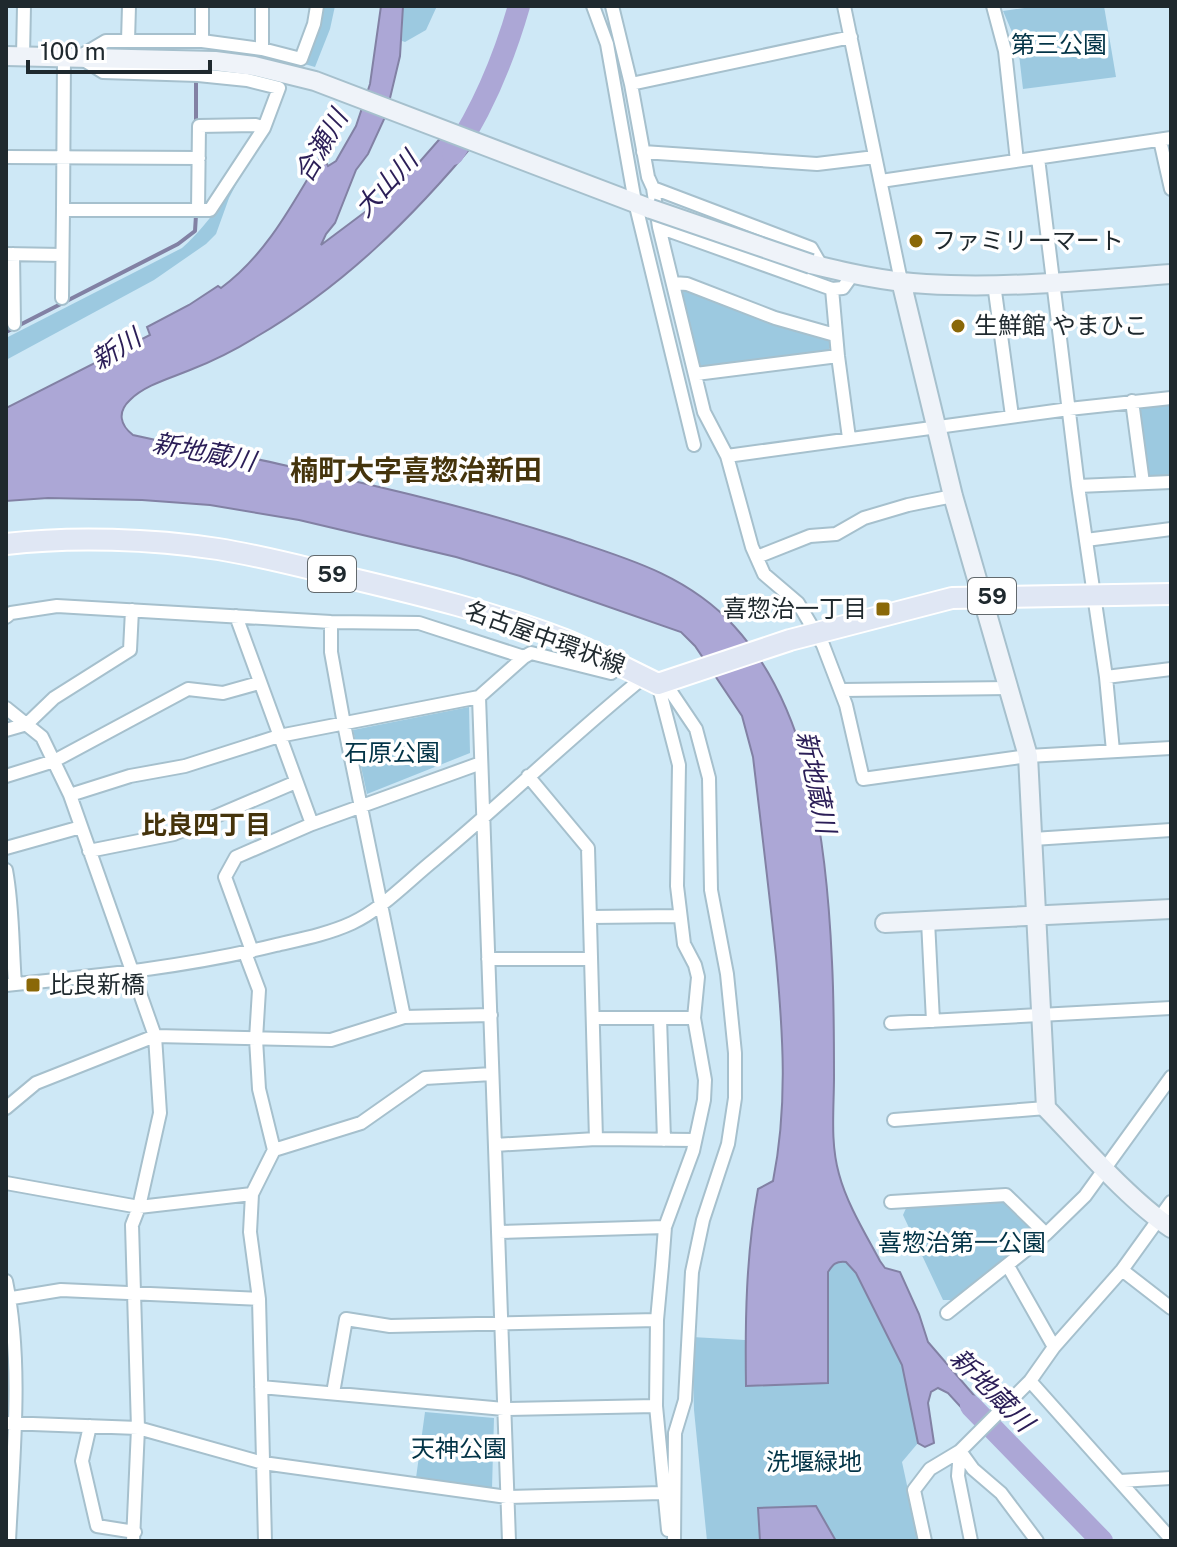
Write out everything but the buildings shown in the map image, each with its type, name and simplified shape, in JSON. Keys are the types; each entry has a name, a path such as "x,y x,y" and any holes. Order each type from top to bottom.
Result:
{"main road":[{"name":"名古屋中環状線","path":"6,544 93,541 219,549 425,596 563,639 662,680"},
{"name":"59","path":"662,680 790,640 952,598 1171,594"}],"street":[{"path":"24,6 14,56 215,61 254,66 322,83 640,204 816,266 924,284 1053,282 1171,274"},
{"path":"128,41 129,6"},
{"path":"202,6 202,41"},
{"path":"262,6 262,49"},
{"path":"71,57 106,41 202,41 262,49 301,59 317,6"},
{"path":"593,6 607,44 694,445"},
{"path":"612,6 659,227 704,412 727,456 752,547 764,574 798,603 817,633 842,690 863,779 1028,756 1171,748"},
{"path":"844,6 901,281 953,496 1028,756 1046,1108 1165,1224"},
{"path":"993,6 1005,51 1017,161"},
{"path":"631,84 851,37"},
{"path":"63,210 210,210 264,128 279,88 247,80 198,75 103,72 71,57"},
{"path":"62,298 62,157 71,57"},
{"path":"198,210 199,126 256,125 264,128"},
{"path":"881,181 1165,139 1171,189"},
{"path":"643,152 817,164 875,157"},
{"path":"6,157 199,158"},
{"path":"1038,158 1113,751"},
{"path":"653,188 811,248 816,266"},
{"path":"659,227 760,266 832,289 843,288 853,274"},
{"path":"14,324 9,254 62,255"},
{"path":"673,283 687,284 775,318 835,335"},
{"path":"994,284 1012,416"},
{"path":"832,289 849,438"},
{"path":"696,374 838,356"},
{"path":"727,456 1012,416 1171,398"},
{"path":"1132,401 1143,483"},
{"path":"1078,486 1171,482"},
{"path":"757,557 810,536 836,534 864,518 953,496"},
{"path":"1086,540 1171,529"},
{"path":"6,617 11,613 57,606 331,622 419,623 524,657"},
{"path":"6,730 27,724 54,698 130,650 132,610"},
{"path":"236,616 312,824"},
{"path":"331,622 331,652 344,724 404,1017"},
{"path":"70,795 130,776 185,766 279,736 479,697 531,653 611,673 622,664"},
{"path":"1106,677 1171,669"},
{"path":"6,870 12,902 10,984 134,972 249,952 342,927 380,904 483,819 528,776 662,680"},
{"path":"662,680 679,765 677,886 684,944 698,977 694,1018 705,1080 695,1140 665,1227 657,1320 656,1406 662,1493 672,1541"},
{"path":"662,680 696,729 709,778 711,890 727,974 735,1053 735,1098 730,1132 703,1220 692,1272 685,1400 675,1433 672,1541"},
{"path":"6,776 54,761 188,689 223,693 259,683"},
{"path":"842,690 1010,688"},
{"path":"479,697 509,1541"},
{"path":"6,708 42,737 70,795 155,1036 160,1113 139,1207 132,1225 138,1428 134,1536 97,1526 82,1461 90,1426"},
{"path":"265,1541 259,1299 250,1232 252,1194 274,1150 259,1089 256,1039 259,990 225,877 236,857 312,824 481,763"},
{"path":"528,776 588,848 596,1139"},
{"path":"89,851 174,834 296,782"},
{"path":"6,848 81,827"},
{"path":"1033,839 1171,830"},
{"path":"885,923 1171,909"},
{"path":"590,917 680,916"},
{"path":"928,921 933,1021"},
{"path":"488,959 591,959"},
{"path":"891,1023 1171,1008"},
{"path":"6,1108 36,1083 155,1036 331,1040 404,1017 491,1015"},
{"path":"593,1018 694,1018"},
{"path":"660,1018 664,1140"},
{"path":"274,1150 361,1123 425,1078 492,1074"},
{"path":"947,1313 1046,1234 1085,1196 1171,1077"},
{"path":"894,1120 1046,1108"},
{"path":"495,1145 596,1139 695,1140"},
{"path":"6,1183 139,1207 252,1194"},
{"path":"891,1202 1006,1195 1046,1234"},
{"path":"925,1541 914,1490 930,1469 962,1449 1030,1381 1054,1347 1165,1224 1171,1202"},
{"path":"498,1232 665,1227"},
{"path":"1008,1266 1054,1347"},
{"path":"1122,1270 1171,1308"},
{"path":"6,1281 9,1541"},
{"path":"8,1299 61,1290 259,1299"},
{"path":"333,1393 346,1319 390,1326 657,1320"},
{"path":"1030,1381 1171,1539"},
{"path":"261,1387 504,1409 656,1406"},
{"path":"10,1423 138,1428 263,1463 507,1497 662,1493"},
{"path":"962,1449 958,1476 971,1541"},
{"path":"962,1449 973,1469 1001,1493 1037,1541"},
{"path":"1120,1481 1171,1478"}],"green space":[{"path":"322,6 335,6 330,29 315,67 301,63"},
{"path":"403,6 437,6 426,30 405,42 402,41"},
{"name":"第三公園","path":"1038,6 1104,6 1116,77 1023,89 1018,46 1003,11"},
{"path":"256,146 229,198 216,234 206,244 154,280 6,360 6,338 182,248 214,213"},
{"path":"685,287 829,338 831,345 828,352 700,367 679,292"},
{"path":"1171,404 1171,476 1150,477 1145,474 1137,409 1140,405"},
{"name":"石原公園","path":"469,707 470,753 367,794 353,730"},
{"name":"喜惣治第一公園","path":"1001,1200 1035,1230 1034,1236 955,1300 943,1300 903,1215 907,1206"},
{"name":"洗堰緑地","path":"846,1262 856,1273 902,1365 918,1443 902,1462 919,1541 707,1541 694,1410 692,1337 745,1340 746,1386 827,1383 828,1272 832,1264"},
{"name":"天神公園","path":"425,1412 494,1418 492,1488 416,1478"}],"water":[{"path":"381,6 403,6 400,56 386,115 368,154 356,170 335,223 321,245 381,200 451,126 478,139 428,196 348,273 319,296 248,342 136,395 123,409 123,423 133,435 248,457 405,493 521,524 607,552 675,580 716,608 734,626 761,661 782,699 811,785 820,830 830,919 834,1005 833,1138 842,1185 880,1261 885,1268 900,1272 928,1342 991,1415 980,1428 948,1393 938,1388 931,1392 928,1403 934,1443 925,1447 918,1443 902,1365 856,1273 846,1262 835,1264 828,1272 828,1383 746,1386 747,1288 754,1214 758,1189 773,1181 781,1125 783,1069 778,985 753,757 742,716 695,646 681,632 456,557 299,520 210,505 142,500 48,498 6,501 6,408 150,335 147,327 218,286 221,288 265,245 320,158 324,158 328,166 336,161 356,126 370,84"},
{"path":"816,1506 836,1541 760,1541 758,1508"}],"waterway":[{"name":"大山川","path":"453,154 492,83 519,6"},
{"path":"196,80 196,122"},
{"path":"6,332 178,244 195,231 196,215"},
{"name":"新地蔵川","path":"971,1406 1102,1541"}],"place":[{"name":"ファミリーマート","path":"916,241"},
{"name":"生鮮館 やまひこ","path":"958,326"},
{"name":"喜惣治一丁目","path":"883,609"},
{"name":"比良新橋","path":"33,985"}],"district":[{"name":"楠町大字喜惣治新田","path":"416,470"},
{"name":"比良四丁目","path":"206,825"}],"water label":[{"name":"合瀬川","path":"321,146"},
{"name":"新川","path":"116,349"}]}
